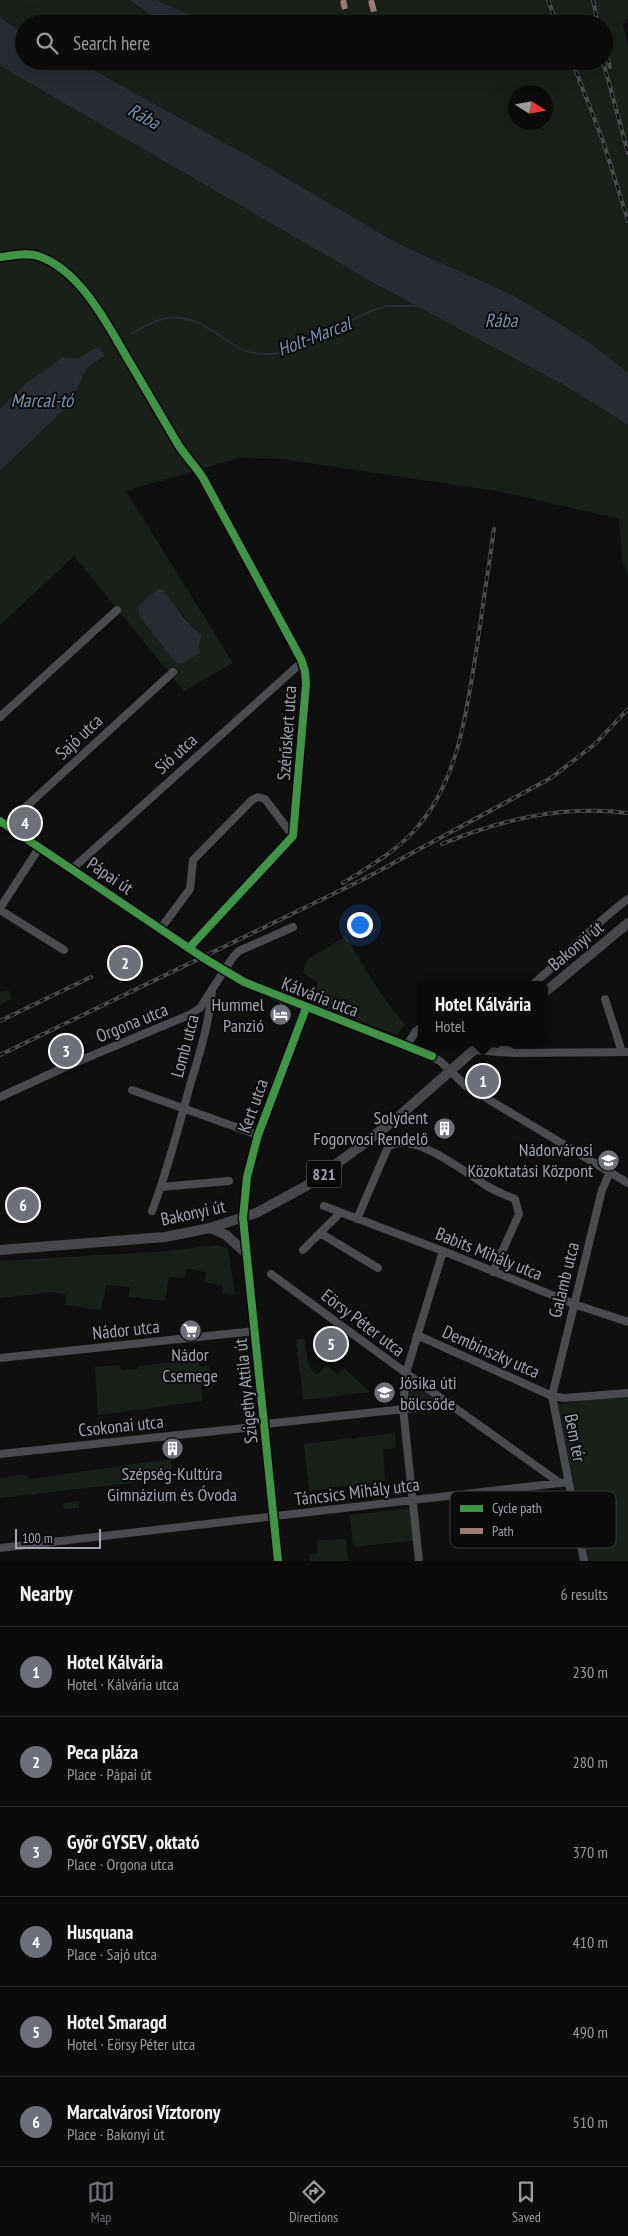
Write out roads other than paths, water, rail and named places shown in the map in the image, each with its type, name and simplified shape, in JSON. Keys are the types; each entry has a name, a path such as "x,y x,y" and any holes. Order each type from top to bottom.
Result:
{"main road":[{"name":"Bakonyi út","path":"548,990 628,923"},
{"name":"Bakonyi út","path":"0,1250 148,1239 210,1228 243,1218 285,1198 325,1173 397,1118 478,1046"},
{"path":"210,1228 226,1235 247,1254"}],"street":[{"name":"Szérűskert utca","path":"0,257 37,255 69,276 90,298 109,326 178,445 203,478 302,662 306,684 293,836"},
{"path":"0,717 117,610"},
{"name":"Sió utca","path":"72,869 302,662"},
{"name":"Sajó utca","path":"3,823 173,672"},
{"path":"161,928 190,889 193,860 252,800 258,797 265,799 293,836 189,948"},
{"name":"Pápai út","path":"3,823 202,957"},
{"path":"39,848 0,909 64,950"},
{"path":"537,981 615,908 628,899"},
{"name":"Lomb utca","path":"152,1211 184,1109 210,1008 212,990 239,951 293,927"},
{"name":"Kálvária utca","path":"202,957 244,982 432,1056 466,1086 628,1183"},
{"name":"Orgona utca","path":"0,1097 74,1063 189,1015 200,1008 212,990"},
{"path":"473,1050 514,1053 625,1052 605,999"},
{"name":"Kert utca","path":"243,1218 247,1177 258,1135 306,1008"},
{"path":"407,1045 418,1029"},
{"path":"503,1046 504,1049 514,1053"},
{"path":"132,1090 258,1135"},
{"path":"357,1219 388,1147 396,1142 405,1142 461,1167 487,1186 514,1199 519,1214 493,1272"},
{"name":"Galamb utca","path":"552,1396 602,1190 610,1172"},
{"path":"161,1187 229,1181"},
{"name":"Babits Mihály utca","path":"324,1206 443,1251 574,1304 628,1322"},
{"path":"303,1250 340,1213"},
{"name":"Szigethy Attila út","path":"243,1218 278,1561"},
{"path":"320,1233 378,1268"},
{"path":"419,1561 403,1408 406,1374 443,1251"},
{"name":"Eörsy Péter utca","path":"272,1274 406,1374 451,1404 560,1483"},
{"name":"Nádor utca","path":"0,1358 254,1332"},
{"name":"Dembinszky utca","path":"417,1335 552,1396"},
{"name":"Bem tér","path":"570,1491 552,1396 564,1398 628,1393"},
{"path":"265,1424 451,1404"},
{"name":"Csokonai utca","path":"0,1454 244,1428"},
{"name":"Táncsics Mihály utca","path":"495,1491 568,1482"},
{"name":"Táncsics Mihály utca","path":"0,1548 450,1496"},
{"name":"Bem tér","path":"581,1548 584,1561"}],"water":[{"path":"129,0 157,0 190,15 151,15"},
{"name":"Rába","path":"0,18 15,27 15,70 93,70 247,155 399,244 513,295 586,340 628,373 628,425 562,384 379,286 0,66"},
{"name":"Marcal-tó","path":"99,346 105,356 87,368 69,405 0,471 0,409 26,383 63,357 78,358"},
{"path":"159,589 163,590 185,619 202,636 199,647 200,653 182,664 176,663 140,617 138,607 145,599"}],"waterway":[{"name":"Holt-Marcal","path":"131,334 159,320 181,318 191,320 210,329 241,349 253,353 273,354 285,352 373,310 388,306 417,306"}],"railway":[{"path":"548,0 554,15"},
{"path":"593,0 596,15"},
{"path":"575,70 603,141 628,221"},
{"path":"605,70 628,153"},
{"path":"343,883 398,846 414,831 429,812 451,768 465,719 494,529"},
{"path":"0,1055 362,880 551,778 595,744 628,709"},
{"path":"442,844 488,827 533,816 580,811 628,813"},
{"path":"0,1021 91,977"}],"place":[{"name":"Husquana","path":"25,823"},
{"name":"Peca pláza","path":"125,963"},
{"name":"Hummel Panzió","path":"280,1015"},
{"name":"Győr GYSEV , oktató","path":"66,1051"},
{"name":"Hotel Kálvária","path":"483,1081"},
{"name":"Solydent Fogorvosi Rendelő","path":"444,1128"},
{"name":"Nádorvárosi Közoktatási Központ","path":"609,1160"},
{"name":"Marcalvárosi Víztorony","path":"23,1205"},
{"name":"Nádor Csemege","path":"190,1330"},
{"name":"Hotel Smaragd","path":"331,1344"},
{"name":"Jósika úti bölcsőde","path":"384,1393"},
{"name":"Szépség-Kultúra Gimnázium és Óvoda","path":"172,1449"}]}
